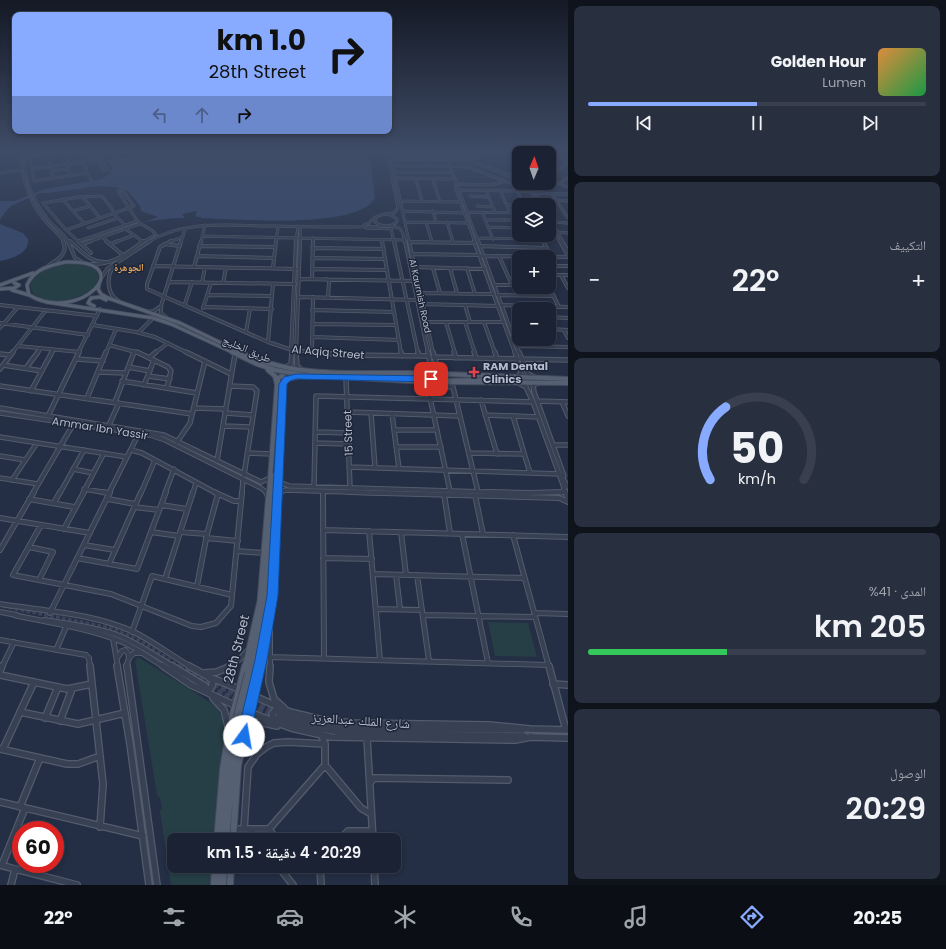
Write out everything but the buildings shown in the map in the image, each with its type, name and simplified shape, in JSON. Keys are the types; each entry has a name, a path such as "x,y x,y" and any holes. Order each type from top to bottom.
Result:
{"main road":[{"path":"66,262 90,264 99,270 102,277 99,285 90,293 77,299 62,302 46,302 17,291 0,287 47,267 66,262"},
{"path":"33,298 27,291 27,285 30,278 39,271"},
{"path":"14,283 19,284 16,288 0,287 14,283"},
{"name":"طريق الخليج","path":"99,285 98,289 100,294 135,308 166,317 254,359 281,368 308,372 350,374 420,374 513,377 568,383"},
{"path":"133,314 91,305 88,302 93,297 100,297 115,303 135,308"},
{"name":"طريق الخليج","path":"46,302 153,318 171,324 257,364 283,372 316,377 427,384 532,382 539,380 568,379"},
{"path":"257,364 273,374 277,385"},
{"path":"350,374 428,376 431,379 362,379"},
{"path":"277,385 279,377 285,377 284,382"},
{"path":"284,382 293,377 316,377"},
{"path":"523,378 441,378 445,380 532,382"},
{"name":"28th Street","path":"233,833 238,766 270,616 279,482 280,412 284,382"},
{"name":"28th Street","path":"218,833 223,769 229,733 234,706 251,644 260,601 277,385"},
{"name":"28th Street","path":"250,673 264,589 272,481 271,462"},
{"name":"28th Street","path":"223,833 228,763 250,673 261,636 268,595 276,481 279,466"},
{"name":"28th Street","path":"227,833 239,717"},
{"path":"214,885 215,873"},
{"path":"218,885 219,873"},
{"path":"223,885 224,873"},
{"path":"230,885 231,873"}],"street":[{"path":"30,193 40,214 62,239 66,246 65,252 61,257 47,267"},
{"path":"120,193 138,222 156,234"},
{"path":"67,230 134,206 124,193"},
{"path":"90,264 108,264 162,234 188,227 205,225 358,226 368,223 374,218 384,214 395,212 398,208 396,193"},
{"name":"Al Kaurnish Road","path":"399,193 434,358 438,371 448,375"},
{"path":"420,193 422,201"},
{"path":"437,193 440,202"},
{"path":"458,193 460,202 469,217 480,246 485,269 512,336"},
{"path":"460,193 475,243 486,264 494,285 496,299 500,306 504,322 519,359 526,371 531,376 539,380 534,384 533,389 538,417 559,474 562,475 567,487"},
{"path":"403,211 510,213 502,193"},
{"path":"536,193 538,198"},
{"path":"541,193 568,194"},
{"path":"552,194 568,218"},
{"path":"470,196 488,196 495,212"},
{"path":"32,197 54,226 94,262 107,262 123,256"},
{"path":"83,197 100,218"},
{"path":"91,253 58,221 43,203 83,197 103,197 125,227 143,242"},
{"path":"63,200 84,223"},
{"path":"557,200 568,201"},
{"path":"400,201 460,202"},
{"path":"507,205 512,205"},
{"path":"73,211 90,206"},
{"path":"124,304 113,297 110,292 109,271 143,242 156,234 183,226 205,224 351,228 389,227 394,225 398,220 402,206"},
{"path":"477,206 493,207"},
{"path":"433,211 436,222"},
{"path":"482,212 493,239"},
{"path":"67,230 114,214"},
{"path":"384,214 391,215 407,230"},
{"path":"118,218 88,228 110,244 123,256"},
{"path":"374,218 377,224 389,227"},
{"path":"485,220 512,220"},
{"path":"50,221 58,221"},
{"path":"54,226 58,221"},
{"path":"107,222 115,228"},
{"path":"81,243 138,222"},
{"path":"405,222 468,223"},
{"path":"426,222 432,242"},
{"path":"446,222 453,243"},
{"path":"556,223 568,223"},
{"path":"194,267 205,225"},
{"path":"273,268 278,226"},
{"path":"291,364 294,350 299,297 298,226"},
{"path":"351,228 384,226"},
{"path":"99,236 115,228 125,227"},
{"path":"166,317 161,313 161,308 185,229 188,227"},
{"path":"389,227 419,356"},
{"name":"Al Kaurnish Road","path":"389,227 400,229 405,240 431,371 420,374"},
{"path":"488,227 512,228"},
{"path":"556,229 568,250"},
{"path":"558,232 568,233"},
{"path":"556,233 568,257 556,257"},
{"path":"110,244 134,235"},
{"path":"202,236 405,240"},
{"path":"183,237 160,247 153,266 296,269"},
{"path":"298,238 295,284 294,350 296,362 299,368 308,372"},
{"path":"312,279 313,238"},
{"path":"477,238 512,239"},
{"path":"67,239 75,258 84,263"},
{"path":"382,239 391,299 402,356"},
{"path":"409,242 475,243"},
{"path":"480,246 546,248 543,242"},
{"path":"164,244 180,246"},
{"path":"200,246 276,247"},
{"path":"225,257 226,246"},
{"path":"312,248 384,249"},
{"path":"330,248 331,258"},
{"path":"411,254 512,256"},
{"path":"197,256 274,258"},
{"path":"494,285 512,285 499,256"},
{"path":"312,258 385,259"},
{"path":"102,277 106,269 117,263"},
{"name":"Al Aqiq Street","path":"153,266 146,288 268,342 294,350 343,355 429,356"},
{"path":"556,266 568,266"},
{"path":"202,282 206,267"},
{"path":"223,283 226,268"},
{"path":"414,268 485,269"},
{"path":"433,268 440,293"},
{"path":"450,268 457,294"},
{"path":"467,268 475,294"},
{"path":"312,269 387,270"},
{"path":"556,275 568,275"},
{"path":"561,275 568,288"},
{"path":"299,279 413,282"},
{"path":"327,279 329,281 328,298"},
{"path":"169,282 295,284"},
{"path":"184,304 192,282"},
{"path":"202,312 211,283"},
{"path":"268,342 273,284"},
{"path":"420,293 554,296 559,307"},
{"path":"207,295 272,296"},
{"path":"299,297 417,300 420,301 423,310"},
{"path":"312,352 313,297"},
{"path":"422,304 512,307"},
{"path":"0,305 97,316"},
{"path":"465,305 470,322"},
{"path":"0,328 18,307"},
{"path":"556,307 568,307"},
{"path":"147,312 161,308"},
{"path":"203,308 272,309"},
{"path":"28,416 46,418 49,416 100,309"},
{"path":"246,332 250,309"},
{"path":"0,369 46,310"},
{"path":"312,310 394,312"},
{"path":"139,332 153,318"},
{"path":"556,318 568,318"},
{"path":"426,322 504,322"},
{"path":"446,322 456,358"},
{"path":"465,322 476,358"},
{"path":"484,322 497,359"},
{"path":"2,324 88,335"},
{"path":"312,324 396,325"},
{"path":"93,325 139,332 155,337 231,374"},
{"path":"87,398 116,329"},
{"path":"566,330 568,338"},
{"path":"312,337 399,340"},
{"path":"149,358 168,343"},
{"path":"109,345 134,351 154,360 171,371 167,388"},
{"path":"18,346 80,352"},
{"path":"513,377 520,375 521,371 516,346"},
{"path":"536,346 568,347"},
{"path":"427,347 431,357 434,358 568,360"},
{"path":"26,368 40,348"},
{"path":"31,390 53,350"},
{"path":"115,402 134,351"},
{"path":"0,354 11,355"},
{"path":"217,461 235,354"},
{"path":"77,359 103,361"},
{"path":"144,385 154,360"},
{"path":"177,442 190,423 205,361"},
{"path":"281,368 288,367 291,364 294,366 296,362"},
{"path":"3,365 42,371"},
{"path":"128,367 150,371"},
{"path":"521,371 527,373 526,371"},
{"path":"98,372 125,373"},
{"path":"148,376 170,379"},
{"name":"15 Street","path":"346,378 350,488"},
{"path":"122,381 197,393"},
{"path":"279,482 285,488 323,491 559,498 568,500 567,487 553,445 535,402 524,385 514,382"},
{"path":"450,491 427,384 453,387 478,492"},
{"path":"0,386 192,414"},
{"path":"41,525 13,575 111,594 182,623 201,627 216,623 231,606 244,477 257,390 253,387 230,386"},
{"path":"527,389 529,387 533,389"},
{"path":"314,487 316,396 430,400 568,402"},
{"path":"481,400 497,454"},
{"path":"562,402 568,416"},
{"path":"109,425 119,403"},
{"name":"Ammar Ibn Yassir","path":"1,408 154,432 217,461 261,488"},
{"path":"194,408 253,415"},
{"name":"Ammar Ibn Yassir","path":"0,412 150,435 165,440 244,477 263,483"},
{"path":"348,412 460,416"},
{"path":"371,413 375,468"},
{"path":"392,414 399,469"},
{"path":"485,415 538,417"},
{"path":"512,416 530,473"},
{"path":"0,550 29,499 62,446 74,423"},
{"path":"223,426 252,427"},
{"path":"394,430 437,430"},
{"path":"50,613 108,499 139,433 142,431 154,432"},
{"path":"316,432 349,433"},
{"path":"0,437 127,457"},
{"path":"12,480 37,442"},
{"path":"315,444 349,444"},
{"path":"553,445 568,445"},
{"path":"396,447 441,448"},
{"path":"54,503 84,450"},
{"path":"131,450 142,453 174,469 196,483 218,494 234,501 241,502"},
{"path":"64,529 74,507 104,453"},
{"path":"248,453 272,454"},
{"path":"469,453 524,454"},
{"path":"0,456 25,460"},
{"path":"109,564 155,460"},
{"path":"349,467 559,474"},
{"path":"73,469 93,473"},
{"path":"77,558 132,568 138,566 174,469"},
{"path":"0,478 38,484"},
{"path":"268,497 266,491 261,488 266,486 263,483 270,478"},
{"path":"165,579 196,483"},
{"path":"278,495 285,488 314,487 558,493 563,492 567,487"},
{"path":"84,489 110,493"},
{"path":"323,491 324,658"},
{"path":"558,493 561,496 559,498"},
{"path":"197,586 207,536 218,494"},
{"path":"444,494 450,533"},
{"path":"475,495 483,534"},
{"path":"29,499 74,507"},
{"path":"108,499 159,510"},
{"path":"161,505 187,509"},
{"path":"0,518 90,534"},
{"path":"323,530 568,537"},
{"path":"369,531 380,660"},
{"path":"151,532 207,536 238,541"},
{"path":"402,532 406,575"},
{"path":"462,534 488,663"},
{"path":"513,535 553,684 567,730"},
{"path":"84,545 115,550"},
{"path":"29,547 53,552 39,580"},
{"path":"236,551 264,553"},
{"path":"323,558 372,559"},
{"path":"373,574 524,578"},
{"path":"396,575 400,609"},
{"path":"417,575 429,662"},
{"path":"132,632 152,576 232,595"},
{"name":"شارع الملك عبدالعزيز","path":"0,604 103,622 132,632 200,672 253,696 278,713 303,726 346,733 568,738"},
{"path":"376,609 422,610"},
{"path":"0,612 113,639 142,653 222,704 228,717 229,733"},
{"path":"423,615 478,616 568,614"},
{"path":"14,615 67,623 97,629 120,636 205,686"},
{"path":"270,616 270,691 279,705 290,712"},
{"path":"56,650 66,627"},
{"path":"113,639 117,658 149,885"},
{"path":"0,640 86,655 89,658 103,784 100,827"},
{"path":"0,671 14,642"},
{"path":"200,672 210,673 236,664 251,644"},
{"path":"117,658 122,651 126,650 129,658"},
{"path":"142,653 134,653 129,658 126,669 157,885"},
{"path":"270,657 548,665"},
{"path":"191,685 206,691 211,688 213,680 200,672"},
{"path":"0,675 72,689 92,684"},
{"path":"34,682 1,749 67,764 78,764 100,756"},
{"path":"553,684 568,685"},
{"path":"191,685 234,706 291,728"},
{"path":"45,718 58,687"},
{"path":"60,721 72,689"},
{"path":"20,712 78,724 125,713"},
{"path":"278,713 273,712 274,721 291,728"},
{"name":"شارع الملك عبدالعزيز","path":"278,713 290,712 323,720 354,722 489,725 530,729 567,730"},
{"name":"شارع الملك عبدالعزيز","path":"278,713 304,721 346,728 511,731 530,729"},
{"path":"242,744 251,726 258,722 264,721 291,728"},
{"name":"شارع الملك عبدالعزيز","path":"291,728 331,737 515,740 531,737"},
{"path":"322,736 325,744 326,765 361,808 371,814"},
{"path":"325,744 331,737"},
{"path":"346,833 348,831 372,831 367,738"},
{"path":"250,833 246,829 248,767 252,760 269,744 280,742 325,744"},
{"path":"12,868 1,865 40,758"},
{"path":"233,829 269,829 326,765"},
{"path":"370,783 374,778 508,780"},
{"path":"0,802 143,836"},
{"path":"269,829 272,833"},
{"path":"11,885 14,873"},
{"path":"27,873 54,882 77,885"},
{"path":"284,873 294,885"},
{"path":"320,873 321,885"},
{"path":"375,873 376,885"}],"shaded area":[{"path":"68,264 86,266 96,271 99,277 96,284 78,297 64,301 44,300 35,295 32,291 31,283 39,274 53,267"},
{"path":"488,622 528,623 537,657 495,656"},
{"path":"138,657 216,706 226,725 216,833 167,833 167,858 160,811 162,808 160,798 157,795 135,661"},
{"path":"169,873 212,873 211,885 171,885"}],"water":[{"path":"34,193 39,193 11,206 0,220 0,201 14,201"},
{"path":"130,193 374,193 375,198 364,208 346,215 322,219 267,221 203,218 195,216 196,211 183,214 182,215 185,217 183,218 145,222 158,217 141,211 140,206"},
{"path":"0,224 23,233 28,239 28,244 23,252 15,257 0,261"}],"tunnel":[{"path":"3,606 114,629 141,641 180,667"},
{"path":"180,667 239,696"},
{"path":"210,688 237,701"},
{"path":"245,699 276,712"},
{"path":"243,703 274,717"}],"place":[{"name":"RAM Dental Clinics","path":"474,372"}],"district":[{"name":"الجوهرة","path":"129,267"}],"route":[{"path":"244,736 261,660 273,596 280,412 284,382 287,379 296,376 362,379 431,379"}]}
